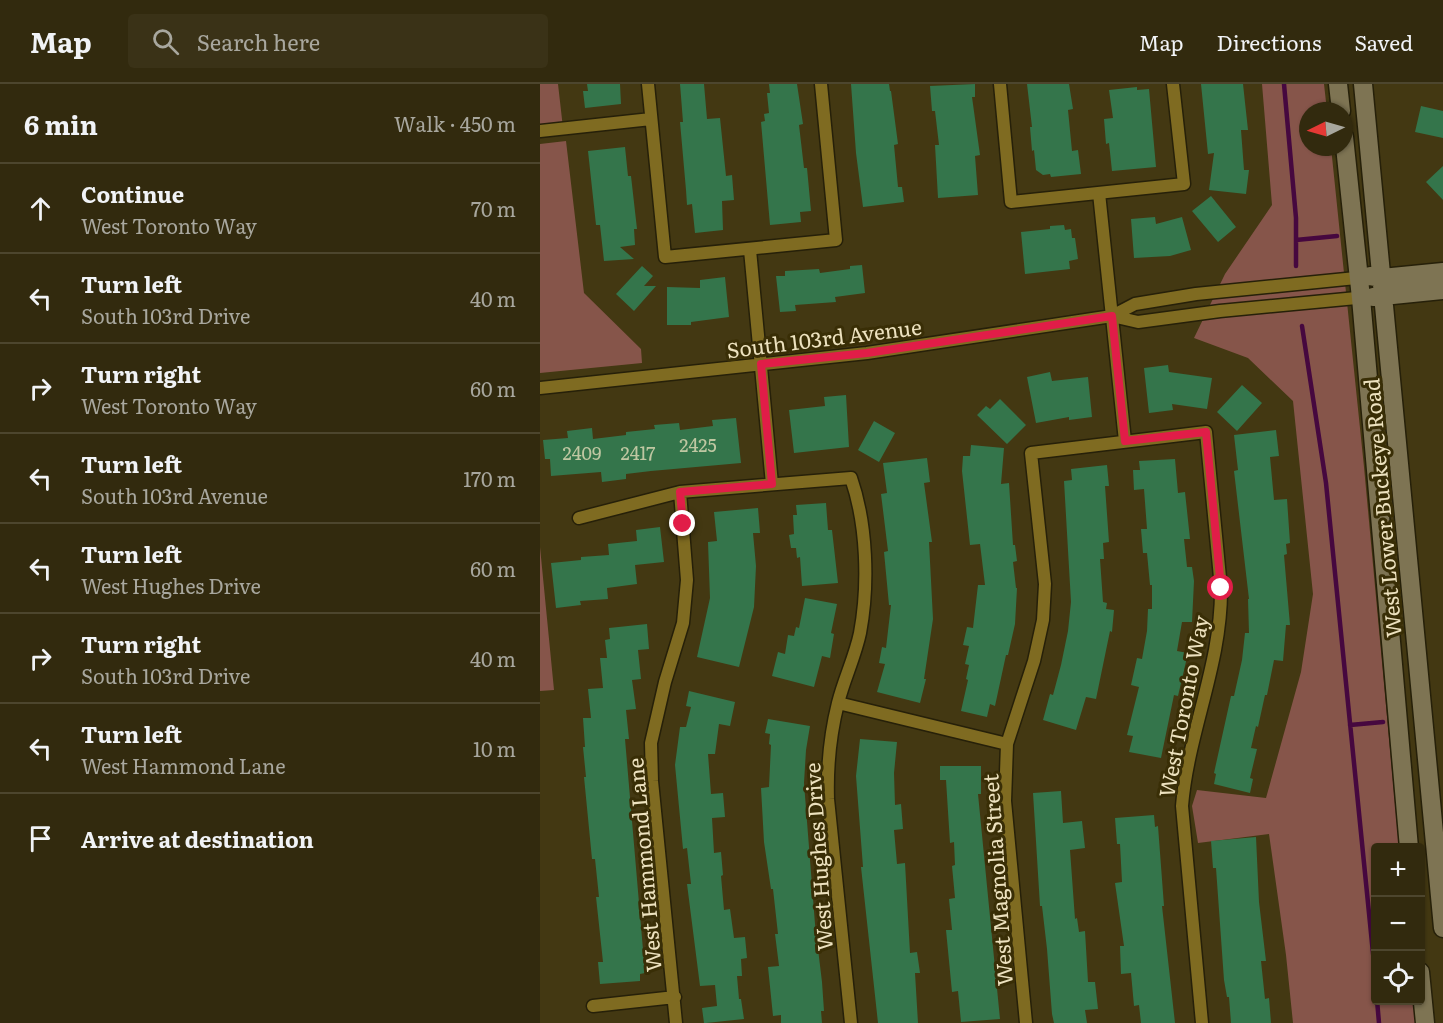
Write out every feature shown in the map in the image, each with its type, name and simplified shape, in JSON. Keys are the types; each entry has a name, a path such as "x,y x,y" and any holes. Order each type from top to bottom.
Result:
{"main road":[{"path":"1338,84 1340,102"},
{"name":"West Lower Buckeye Road","path":"1363,84 1371,287 1409,843"},
{"name":"West Lower Buckeye Road","path":"1347,156 1371,287 1443,928"},
{"path":"1371,287 1443,272"},
{"path":"1371,287 1443,290"},
{"path":"1423,1005 1425,1023"}],"street":[{"path":"648,84 665,257 836,240 821,84"},
{"path":"1000,84 1011,202 1184,184 1173,84"},
{"path":"540,131 651,119"},
{"path":"1099,193 1125,441"},
{"path":"579,518 680,492 772,484 750,250"},
{"name":"South 103rd Avenue","path":"1112,316 1138,322 1371,287"},
{"name":"South 103rd Avenue","path":"540,387 867,353 1112,316 1135,304 1196,294 1371,287"},
{"name":"West Toronto Way","path":"1125,441 1206,432 1221,588 1221,611 1216,649 1184,778 1182,806 1202,1023"},
{"name":"West Magnolia Street","path":"1026,1023 1005,801 1007,744 1034,662 1043,620 1045,584 1031,453 1125,441"},
{"name":"West Hughes Drive","path":"772,484 851,478 857,496 866,593 859,635 838,703 827,765 828,799 851,1023"},
{"name":"West Hammond Lane","path":"676,1023 652,781 651,742 665,682 683,623 687,580 680,492"},
{"path":"838,703 1007,744"},
{"path":"593,1006 675,997"}],"shaded area":[{"path":"540,84 558,84 563,128 540,131"},
{"path":"1262,84 1324,84 1326,102 1299,102 1299,156 1332,156 1364,467 1399,843 1371,843 1371,1005 1414,1005 1416,1023 1293,1023 1269,834 1198,843 1192,806 1197,790 1266,798 1301,672 1313,594 1293,401 1248,358 1194,338 1225,274 1272,205"},
{"path":"566,141 584,293 641,349 642,363 540,373 540,144"},
{"path":"540,547 554,690 540,691"}],"building":[{"path":"587,84 620,84 621,104 585,108 583,91 588,91"},
{"path":"680,84 704,84 707,119 720,118 726,176 732,175 734,200 722,201 723,230 695,233 692,204 687,205 680,122 683,122"},
{"path":"769,84 797,84 803,124 799,125 804,168 807,168 811,211 800,212 801,222 770,225 761,122 765,121 764,114 769,113 767,93 770,93"},
{"path":"851,84 889,84 898,144 894,145 898,187 902,187 904,202 863,207"},
{"path":"975,84 975,97 972,97 980,155 975,156 978,195 938,198 935,145 939,145 930,86"},
{"path":"1027,84 1069,84 1073,109 1068,110 1072,151 1078,150 1081,174 1051,177 1050,174 1043,175 1036,170 1034,150 1032,151"},
{"path":"1201,84 1243,84 1248,130 1241,130 1244,170 1249,170 1246,194 1209,190 1214,153 1208,154"},
{"path":"1137,87 1137,90 1149,89 1156,167 1112,171 1109,143 1106,144 1104,119 1113,118 1109,90"},
{"path":"1421,106 1443,111 1443,138 1415,132"},
{"path":"625,147 637,229 634,229 635,245 620,247 634,259 604,261 600,225 596,225 588,151"},
{"path":"1443,166 1443,200 1426,182"},
{"path":"1211,196 1236,227 1218,242 1192,211"},
{"path":"1155,217 1156,224 1182,217 1191,250 1170,256 1134,258 1131,219"},
{"path":"1064,225 1065,230 1071,229 1072,238 1075,238 1078,259 1069,261 1070,269 1025,274 1021,232"},
{"path":"862,265 865,293 835,297 836,302 795,305 796,311 780,312 776,276 785,276 785,271 819,269 820,273"},
{"path":"642,266 653,276 644,286 656,286 634,311 616,294"},
{"path":"725,277 729,317 691,322 691,325 667,325 667,287 700,288 700,280"},
{"path":"1168,365 1169,372 1212,378 1207,409 1172,404 1173,410 1149,413 1144,368"},
{"path":"1050,372 1052,381 1088,377 1092,417 1069,420 1069,417 1036,423 1027,377"},
{"path":"1242,385 1262,403 1237,431 1217,412"},
{"path":"846,395 849,447 794,453 789,410 825,406 824,397"},
{"path":"1000,399 1026,425 1007,444 977,415 986,406 990,409"},
{"path":"736,418 741,463 626,474 626,479 602,482 601,472 551,476 550,459 545,459 543,440 568,438 567,431 592,428 593,439 655,429 654,425 679,423 680,430 713,426 712,420"},
{"path":"874,421 895,433 879,462 858,450"},
{"path":"1276,430 1279,456 1270,457 1274,500 1287,499 1290,543 1286,544 1287,554 1284,555 1290,625 1286,625 1283,661 1274,660 1267,695 1265,695 1258,727 1256,726 1251,748 1257,749 1250,778 1253,779 1250,793 1214,784 1216,774 1214,773 1231,696 1234,696 1242,660 1245,633 1249,633 1249,599 1234,471 1238,470 1234,435"},
{"path":"971,445 1004,448 1001,484 1009,483 1013,545 1015,545 1017,561 1013,562 1017,588 1015,624 995,706 990,704 987,717 961,711 969,665 965,664 969,646 963,645 967,627 973,628 978,585 985,585 980,544 970,545 962,471 963,456 970,456"},
{"path":"927,458 930,482 924,483 932,542 929,542 933,619 924,679 926,679 920,703 877,692 885,664 879,663 882,647 886,648 891,605 889,605 884,552 888,551 881,494 887,493 883,463"},
{"path":"1175,459 1178,493 1185,492 1190,539 1184,539 1187,567 1192,567 1194,581 1192,622 1182,622 1177,651 1188,653 1178,696 1174,695 1161,758 1129,752 1133,736 1127,735 1139,687 1131,685 1137,658 1142,659 1148,609 1152,609 1152,585 1150,585 1147,553 1143,553 1141,529 1147,529 1144,489 1134,490 1133,470 1140,470 1139,461"},
{"path":"1107,465 1109,486 1105,486 1109,542 1103,543 1104,559 1100,559 1103,602 1107,603 1106,609 1114,610 1112,632 1110,631 1096,699 1086,697 1076,730 1043,720 1061,665 1071,602 1064,481 1072,480 1071,469"},
{"path":"826,503 828,530 832,530 838,583 802,586 800,557 797,558 796,548 791,548 789,535 794,534 793,515 797,515 796,505"},
{"path":"758,508 760,533 753,533 756,566 754,607 739,667 697,657 710,598 708,542 717,541 714,512"},
{"path":"660,527 664,562 635,565 637,584 607,588 608,599 580,601 581,605 556,608 551,563 581,560 581,557 609,555 608,544 637,541 636,530"},
{"path":"805,598 837,604 831,633 834,634 830,658 822,656 814,687 772,676 778,652 785,654 788,635 794,636 796,627 799,628"},
{"path":"647,624 649,649 638,650 641,679 632,680 636,709 626,710 629,739 625,739 645,973 640,974 640,981 600,984 598,962 603,962 596,897 599,897 595,859 592,859 584,777 586,777 583,718 591,718 588,689 603,688 600,658 607,658 605,640 610,639 609,628"},
{"path":"689,691 735,702 730,726 719,724 715,754 708,754 711,794 723,793 725,817 712,818 714,853 721,852 724,910 730,909 734,938 745,937 747,958 741,959 742,976 737,976 744,1019 704,1023 702,1008 717,1006 715,985 700,986 687,884 691,884 687,848 683,849 675,765 680,727 686,727 691,707 686,706"},
{"path":"768,719 810,726 804,783 822,982 824,1011 821,1011 822,1023 781,1023 781,1015 773,1016 768,967 779,966 775,934 778,934 773,889 771,889 764,842 761,788 769,787 771,745 769,744 770,734 765,733"},
{"path":"860,739 897,742 894,773 895,805 901,804 903,829 894,830 897,864 905,863 910,953 917,952 920,973 915,973 918,1023 878,1023 861,867 863,867 856,776"},
{"path":"940,766 981,766 981,794 978,794 1000,1019 961,1022 958,991 952,992 946,930 952,930 949,899 955,898 952,866 955,865 954,842 950,843 946,780 940,780"},
{"path":"1061,791 1063,823 1082,821 1085,848 1070,850 1075,919 1077,918 1079,932 1085,931 1088,982 1095,982 1098,1009 1085,1010 1087,1023 1054,1023 1052,1014 1047,949 1042,906 1040,906 1033,793"},
{"path":"1154,815 1155,827 1158,826 1164,906 1162,906 1175,1023 1141,1023 1139,1005 1134,1006 1131,973 1121,974 1120,946 1124,946 1115,883 1122,882 1120,844 1117,844 1115,818"},
{"path":"1256,837 1259,902 1266,961 1261,961 1265,999 1269,998 1271,1023 1231,1023 1229,997 1227,997 1224,980 1216,868 1213,868 1211,841"}],"waterway":[{"path":"1284,84 1296,218 1296,266"},
{"path":"1296,240 1337,236"},
{"path":"1302,326 1326,483 1373,951"},
{"path":"1350,725 1383,722"},
{"path":"1377,1005 1379,1023"}],"route":[{"path":"683,524 680,492 772,484 761,364 934,344 1112,316 1125,441 1206,432 1221,588"}]}
